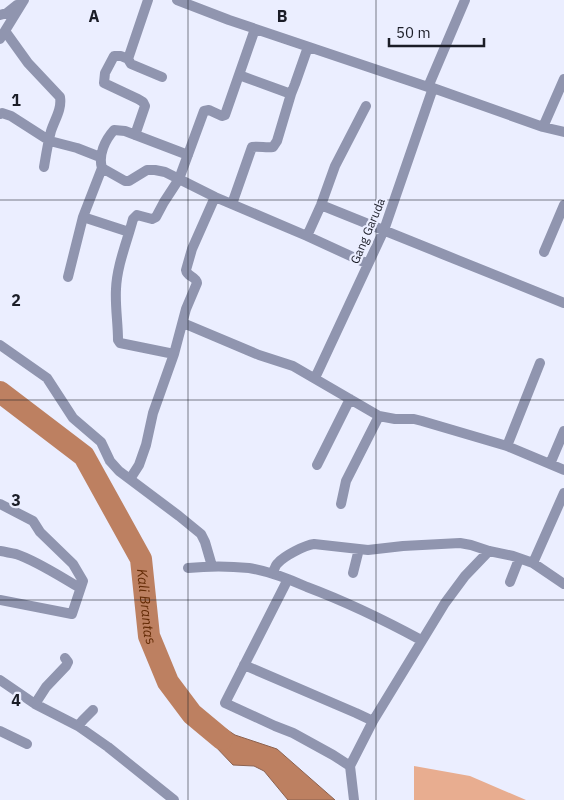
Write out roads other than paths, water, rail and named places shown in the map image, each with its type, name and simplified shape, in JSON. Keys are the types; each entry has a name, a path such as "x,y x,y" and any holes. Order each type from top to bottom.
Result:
{"street":[{"path":"128,59 148,0"},
{"path":"177,0 255,29 431,87 543,127 564,132"},
{"path":"206,11 210,0"},
{"name":"Gang Garuda","path":"315,378 384,230 431,87 465,0"},
{"path":"0,15 7,13 23,1"},
{"path":"23,1 2,35 60,96 60,110 51,132 44,167"},
{"path":"174,354 122,344 118,340 116,288 118,270 133,219 137,215 155,218 179,179 204,111 209,110 224,116 255,29"},
{"path":"232,204 252,147 273,147 277,141 308,47"},
{"path":"135,135 144,106 143,102 106,84 104,82 105,73 114,56 121,56 128,59 131,64 162,78"},
{"path":"239,75 291,94"},
{"path":"543,127 564,79"},
{"path":"307,236 321,206 335,166 366,106"},
{"path":"0,114 11,116 50,141 100,157"},
{"path":"68,277 83,217 102,168 100,157 110,134 114,130 125,131 188,155"},
{"path":"102,168 125,181 129,181 147,170 165,172 215,197 368,264"},
{"path":"130,479 139,465 146,445 153,413 174,354 186,309 198,283 196,279 186,272 186,266 215,197"},
{"path":"544,252 564,205"},
{"path":"321,206 564,304"},
{"path":"83,217 130,232"},
{"path":"183,323 259,355 293,366 379,416 399,420 414,419 507,446 564,470"},
{"path":"0,345 47,378 73,418 101,442 110,461 119,471 201,534 212,566"},
{"path":"507,446 540,363"},
{"path":"317,466 350,399"},
{"path":"341,504 346,481 379,416"},
{"path":"550,464 564,431"},
{"path":"533,563 564,493"},
{"path":"0,504 33,520 40,532 73,564 83,580 72,614 0,600"},
{"path":"272,574 277,563 308,545 314,544 375,549 460,543 471,544 489,552 513,556 533,563 564,584"},
{"path":"353,573 360,549"},
{"path":"0,552 15,554 27,559 56,573 80,588"},
{"path":"354,800 350,766 373,721 444,603 465,576 489,552"},
{"path":"510,582 519,559"},
{"path":"188,568 212,566 250,568 272,574 343,601 421,640"},
{"path":"288,579 225,703 293,733 350,766"},
{"path":"35,704 46,687 66,666 68,662 65,658"},
{"path":"244,666 356,712 373,721"},
{"path":"0,680 35,704 78,726 174,800"},
{"path":"78,726 93,710"},
{"path":"0,732 27,744"}],"waterway":[{"name":"Kali Brantas","path":"0,392 84,456 141,559 149,636 168,682 192,714 222,739"}]}
